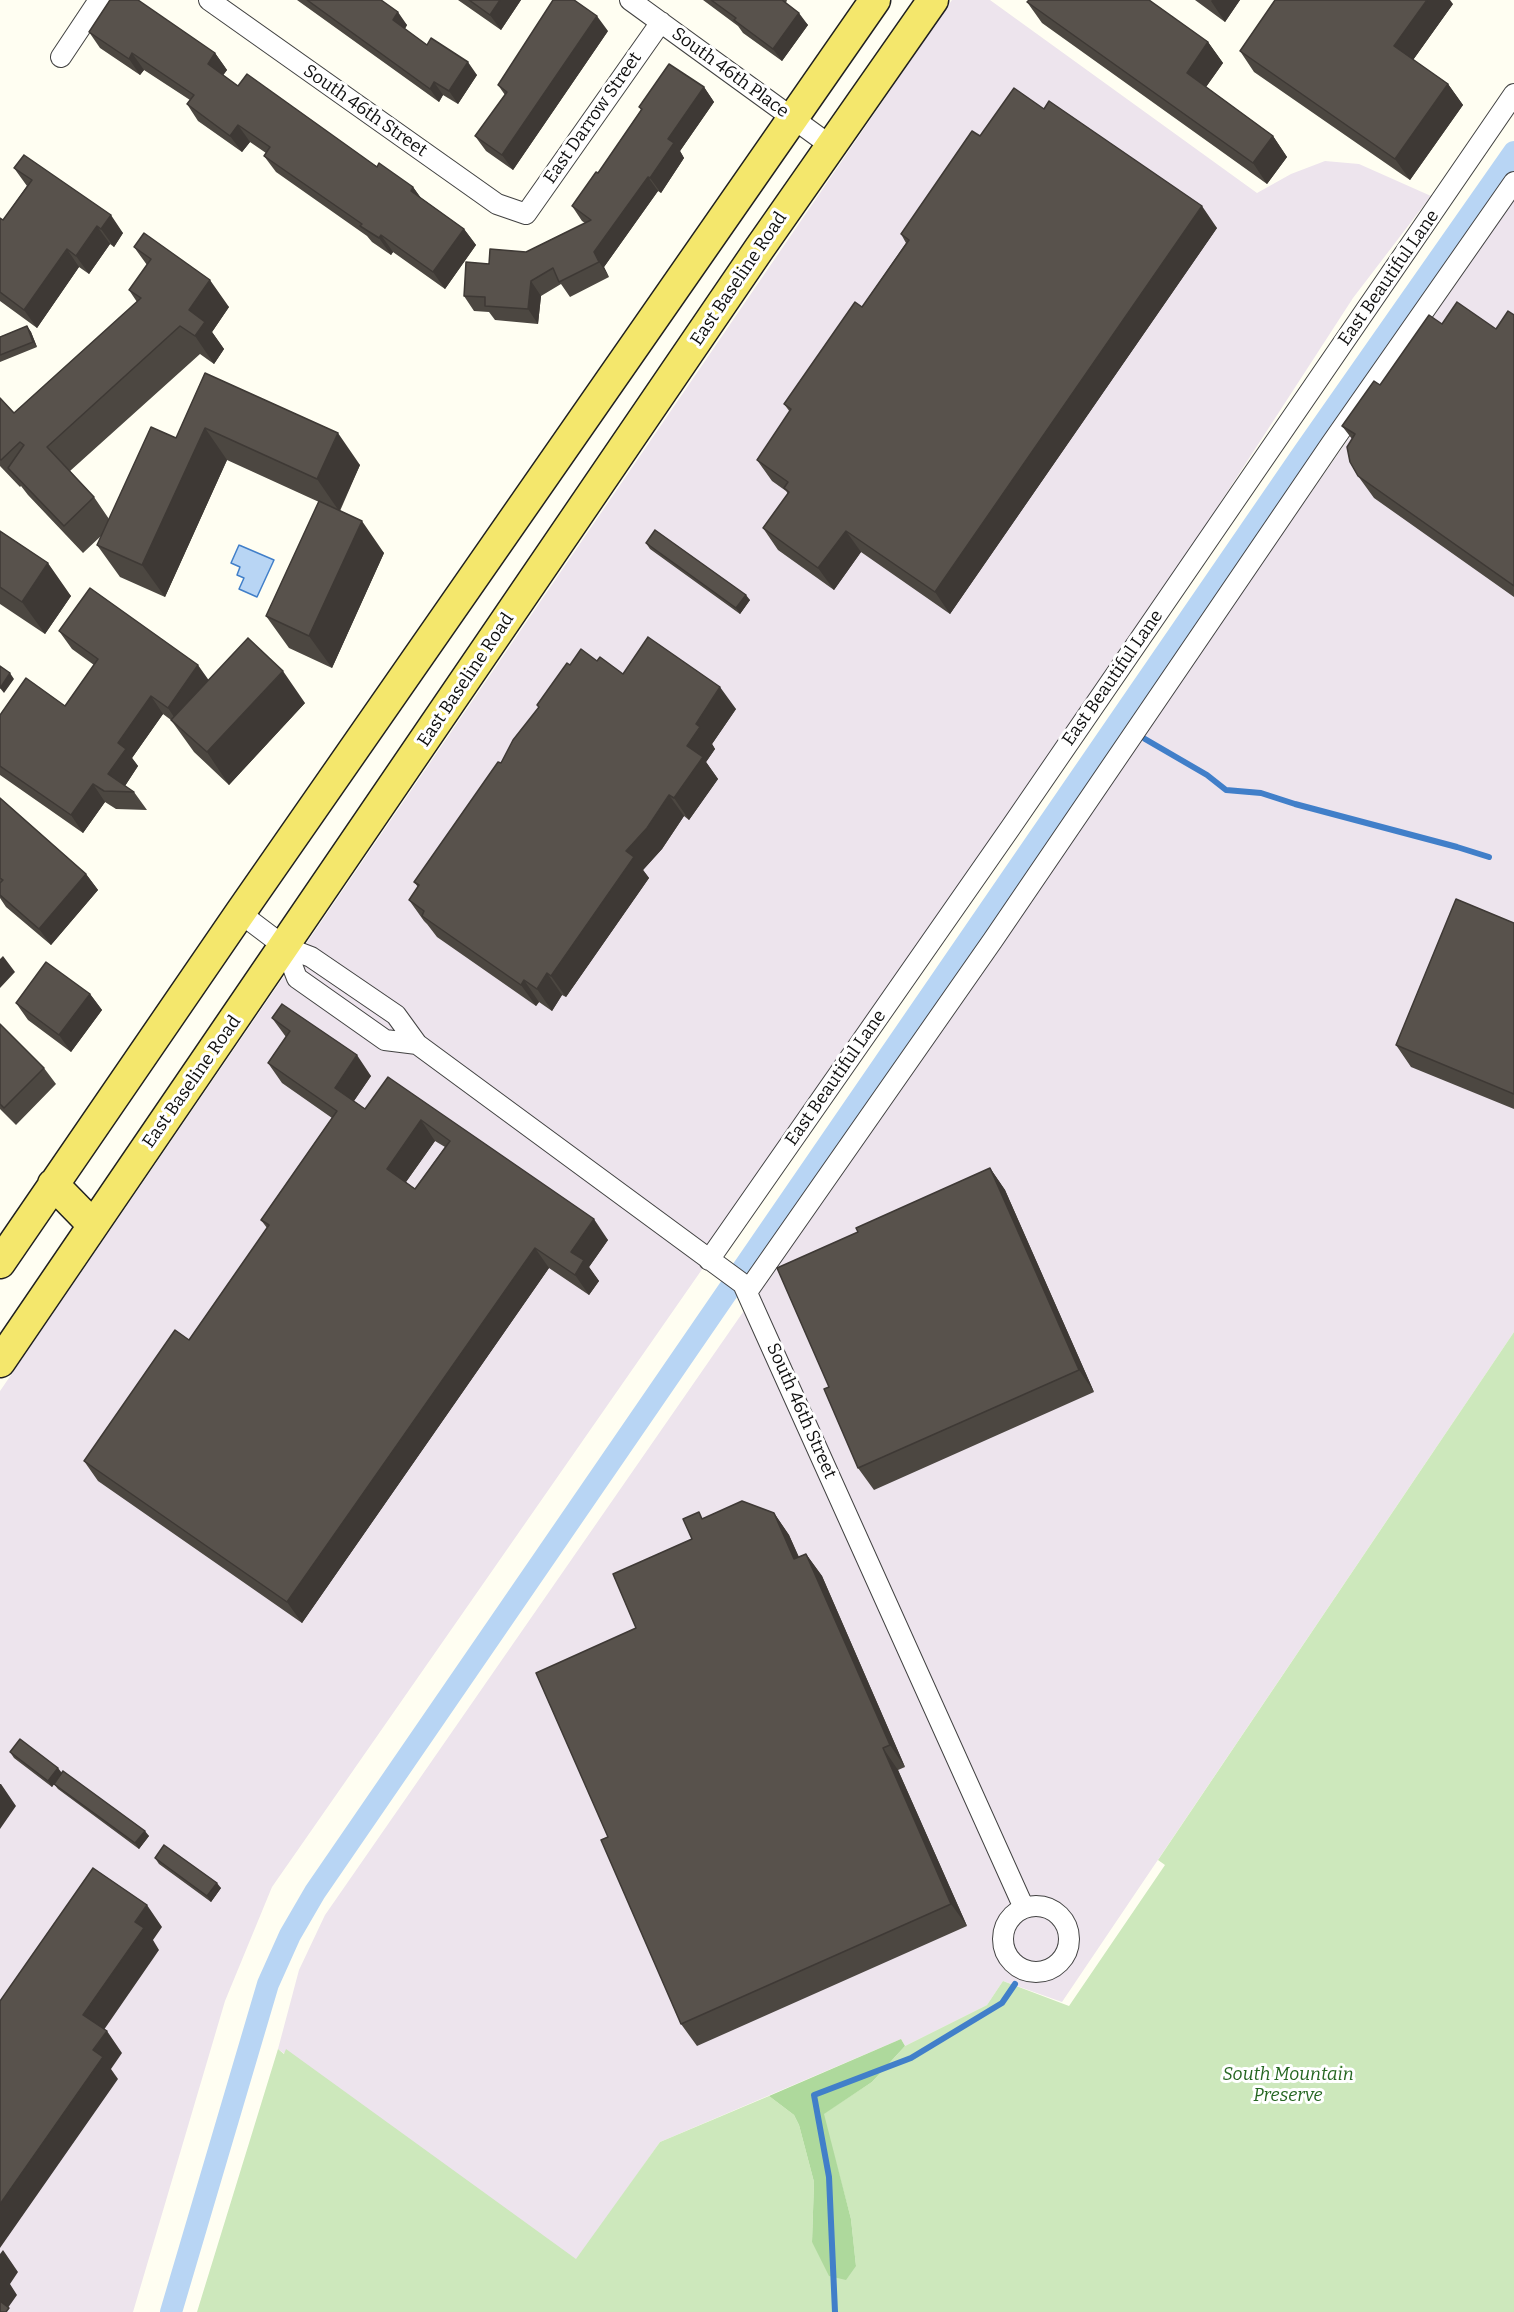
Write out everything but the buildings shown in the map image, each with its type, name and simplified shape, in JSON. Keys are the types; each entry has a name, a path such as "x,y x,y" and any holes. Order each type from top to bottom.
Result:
{"main road":[{"path":"0,1263 240,913 795,119 875,0"},
{"name":"East Baseline Road","path":"0,1362 541,569 933,0"},
{"path":"499,540 541,569"},
{"path":"53,1184 93,1225"}],"street":[{"path":"61,57 99,0"},
{"name":"South 46th Street","path":"209,0 497,204 526,214"},
{"name":"South 46th Place","path":"630,0 831,146"},
{"name":"East Darrow Street","path":"526,214 661,22"},
{"name":"East Beautiful Lane","path":"709,1260 1011,827 1514,94"},
{"path":"745,1288 999,930 1337,434 1514,182"},
{"name":"South 46th Street","path":"240,913 285,947 311,957 396,1015 417,1044 726,1271 745,1288 1024,1908"},
{"name":"South 46th Street","path":"285,947 297,978 385,1040 417,1044"}],"shaded area":[{"path":"952,0 990,0 1257,193 1291,174 1325,161 1359,164 1431,196 1353,298 1010,827 272,1887 225,2001 133,2312 0,2312 0,1391"},
{"path":"1514,200 1514,1332 1062,2002 1003,1981 987,2005 905,2046 901,2039 660,2142 575,2263 278,2049 299,1970 325,1915"}],"green space":[{"name":"South Mountain Preserve","path":"1514,1332 1514,2312 197,2312 278,2049 284,2054 286,2049 576,2259 660,2142 769,2096 794,2115 799,2125 814,2182 812,2242 856,2266 851,2219 823,2114 872,2082 905,2046 987,2005 1003,1981 1069,2006 1165,1865 1158,1860"},
{"path":"901,2039 905,2046 872,2082 824,2114 851,2219 856,2266 846,2280 829,2276 812,2242 814,2182 799,2125 794,2115 769,2096"}],"water":[{"path":"239,545 274,560 257,597 239,589 244,578 237,575 240,567 231,563"}],"waterway":[{"path":"171,2312 268,1984 290,1935 315,1892 1304,452 1514,152"},
{"path":"1145,739 1207,775 1226,790 1261,793 1489,857"},
{"path":"835,2312 829,2177 814,2095 911,2058 1002,2003 1015,1984"}]}
